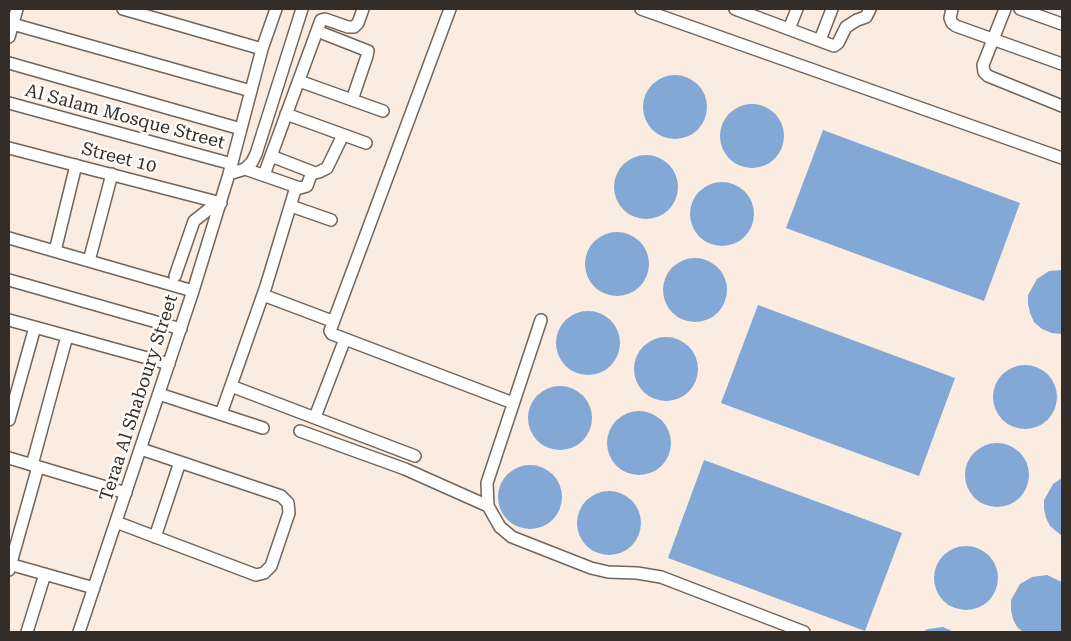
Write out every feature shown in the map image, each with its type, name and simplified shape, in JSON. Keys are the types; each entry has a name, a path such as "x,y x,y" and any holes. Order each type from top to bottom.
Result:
{"street":[{"path":"9,37 11,23 17,9"},
{"path":"123,9 262,49"},
{"name":"Teraa Al Shaboury Street","path":"80,632 181,329 219,202 231,169 273,9"},
{"path":"245,169 252,162 256,154 302,9"},
{"path":"264,175 321,20 324,19 348,27 354,27 358,23 362,9"},
{"path":"450,9 330,328 331,333 344,339 513,404"},
{"path":"641,9 1062,158"},
{"path":"735,9 750,12 834,46 846,27 866,17 870,9"},
{"path":"789,29 797,9"},
{"path":"820,40 832,9"},
{"path":"952,9 950,18 956,26 1062,64"},
{"path":"1005,9 982,68 988,76 1062,106"},
{"path":"1020,9 1062,24"},
{"path":"11,23 251,91"},
{"path":"318,31 368,51 368,56 352,100"},
{"path":"9,63 241,129"},
{"path":"299,80 383,111"},
{"name":"Al Salam Mosque Street","path":"9,103 231,169"},
{"path":"286,114 366,143"},
{"path":"271,156 312,172 319,172 327,168 343,135"},
{"name":"Street 10","path":"9,148 219,202"},
{"path":"55,251 76,165"},
{"path":"231,169 245,169 296,187 304,188 307,186 312,172"},
{"path":"89,261 112,174"},
{"path":"221,414 265,291 296,187"},
{"path":"175,276 194,222 219,202"},
{"path":"291,206 331,220"},
{"path":"9,238 193,291"},
{"path":"9,280 181,329"},
{"path":"265,291 332,321"},
{"path":"9,320 169,364"},
{"path":"541,320 486,483 488,506 495,520 512,537 599,571 649,574 667,579 804,632"},
{"path":"9,420 34,327"},
{"path":"68,336 9,566 94,588"},
{"path":"315,417 344,339"},
{"path":"231,386 415,456"},
{"path":"159,394 263,428"},
{"path":"300,431 405,469 488,506"},
{"path":"116,522 252,574 267,572 271,566 290,507 284,498 141,449"},
{"path":"9,458 126,493"},
{"path":"155,536 180,462"},
{"path":"27,632 45,574"}],"water":[{"path":"675,75 687,77 698,84 705,95 707,107 705,119 698,130 687,137 675,139 663,137 652,130 645,119 643,107 645,95 652,84 663,77"},
{"path":"752,104 764,106 775,113 782,124 784,136 782,148 775,159 764,166 752,168 740,166 729,159 722,148 720,136 722,124 729,113 740,106"},
{"path":"823,130 1020,203 984,301 786,228"},
{"path":"646,155 658,157 669,164 676,175 678,187 676,199 669,210 658,217 646,219 634,217 623,210 616,199 614,187 616,175 623,164 634,157"},
{"path":"722,182 734,184 745,191 752,202 754,214 752,226 745,237 734,244 722,246 710,244 699,237 692,226 690,214 692,202 699,191 710,184"},
{"path":"617,232 629,234 640,241 647,252 649,264 647,276 640,287 629,294 617,296 605,294 594,287 587,276 585,264 587,252 594,241 605,234"},
{"path":"695,258 707,260 718,267 725,278 727,290 725,302 718,313 707,320 695,322 683,320 672,313 665,302 663,290 665,278 672,267 683,260"},
{"path":"1062,270 1062,334 1042,329 1034,322 1028,304 1028,295 1037,279 1049,271"},
{"path":"758,305 955,378 919,476 721,403"},
{"path":"588,311 600,313 611,320 618,331 620,343 618,355 611,366 600,373 588,375 576,373 565,366 558,355 556,343 558,331 565,320 576,313"},
{"path":"666,337 678,339 689,346 696,357 698,369 696,381 689,392 678,399 666,401 654,399 643,392 636,381 634,369 636,357 643,346 654,339"},
{"path":"1025,365 1037,367 1048,374 1055,385 1057,397 1055,409 1048,420 1037,427 1025,429 1013,427 1002,420 995,409 993,397 995,385 1002,374 1013,367"},
{"path":"560,386 572,388 583,395 590,406 592,418 590,430 583,441 572,448 560,450 548,448 537,441 530,430 528,418 530,406 537,395 548,388"},
{"path":"639,411 651,413 662,420 669,431 671,443 669,455 662,466 651,473 639,475 627,473 616,466 609,455 607,443 609,431 616,420 627,413"},
{"path":"997,443 1009,445 1020,452 1027,463 1029,475 1027,487 1020,498 1009,505 997,507 985,505 974,498 967,487 965,475 967,463 974,452 985,445"},
{"path":"704,460 902,533 865,631 668,558"},
{"path":"530,465 542,467 553,474 560,485 562,497 560,509 553,520 542,527 530,529 518,527 507,520 500,509 498,497 500,485 507,474 518,467"},
{"path":"1062,478 1062,536 1050,526 1046,518 1044,500 1053,484"},
{"path":"609,491 621,493 632,500 639,511 641,523 639,535 632,546 621,553 609,555 597,553 586,546 579,535 577,523 579,511 586,500 597,493"},
{"path":"966,546 978,548 989,555 996,566 998,578 996,590 989,601 978,608 966,610 954,608 943,601 936,590 934,578 936,566 943,555 954,548"},
{"path":"1047,575 1062,582 1062,632 1023,632 1017,627 1013,619 1011,600 1020,584 1032,577"},
{"path":"943,627 954,632 922,632 928,629"}]}
